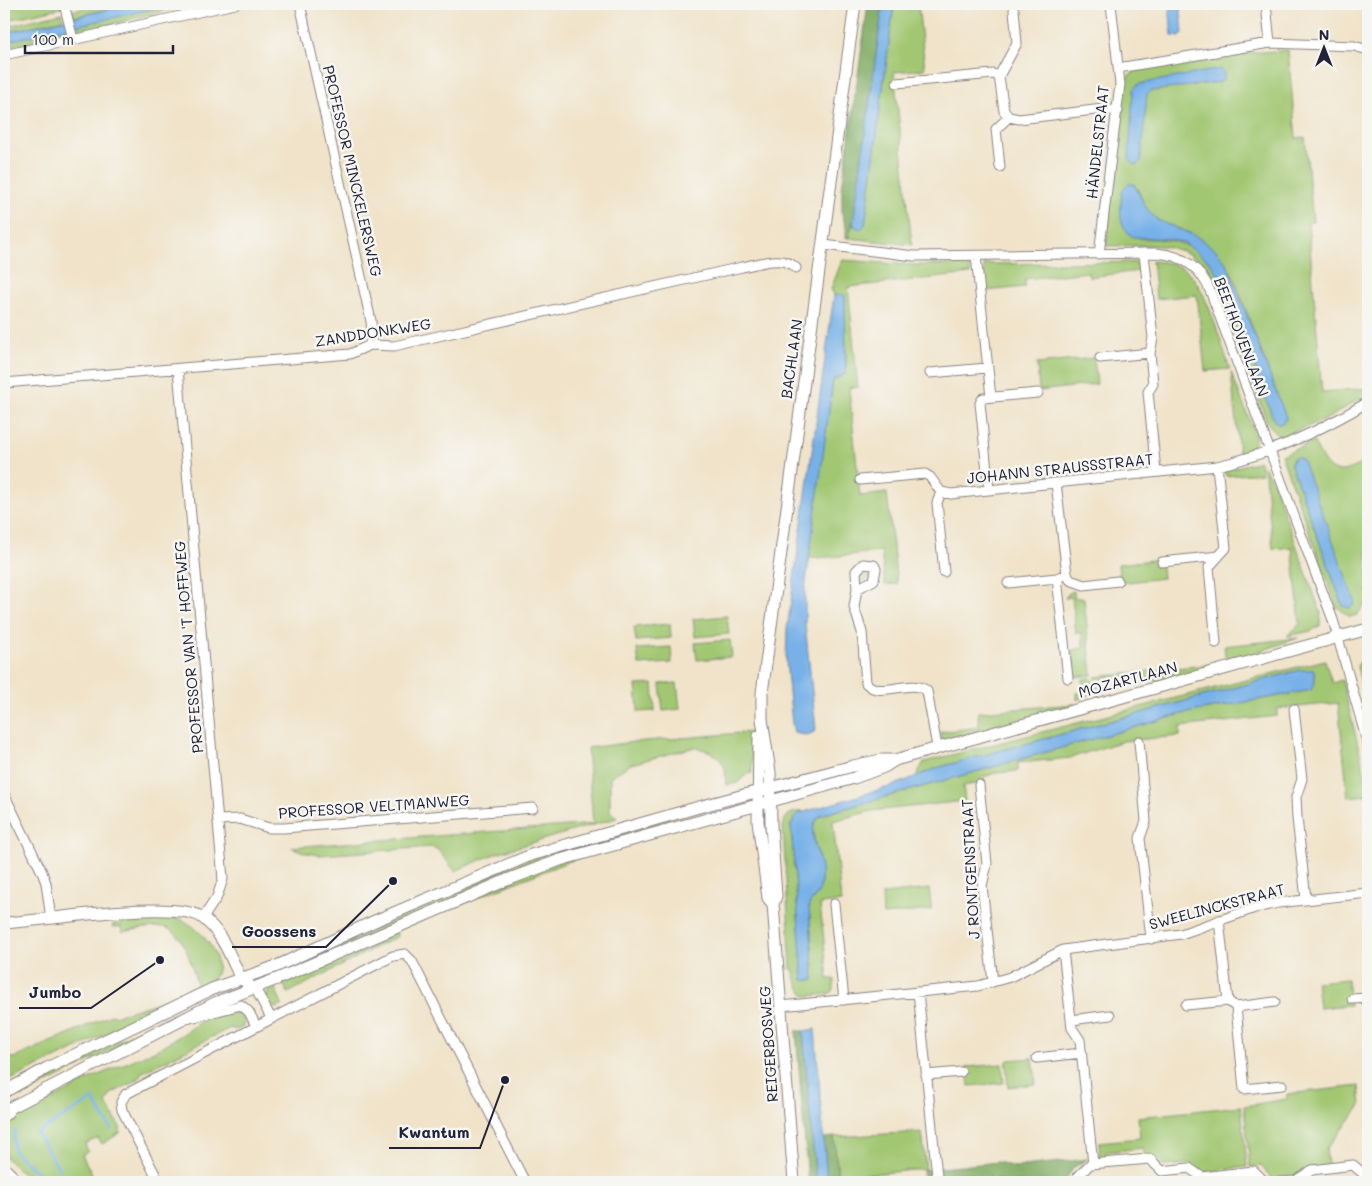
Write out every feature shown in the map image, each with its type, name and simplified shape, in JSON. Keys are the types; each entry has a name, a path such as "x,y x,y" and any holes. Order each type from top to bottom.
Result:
{"highway":[{"path":"4,1171 14,1182"},
{"path":"4,1178 14,1182"}],"main road":[{"name":"BACHLAAN","path":"770,802 771,788 762,719 762,693 767,645 824,245 855,4"},
{"name":"MOZARTLAAN","path":"4,1112 216,1003 256,988 432,911 560,860 854,778 884,767 895,760 937,747 1368,629"},
{"name":"BACHLAAN","path":"757,805 759,732 762,719"},
{"name":"MOZARTLAAN","path":"4,1092 9,1085 195,997 278,966 377,920 531,855 771,788 881,760 895,760"},
{"name":"REIGERBOSWEG","path":"770,802 776,896 773,904 794,1182"},
{"name":"REIGERBOSWEG","path":"757,805 768,898 773,904"},
{"path":"4,923 169,909 194,913 215,929 241,979 256,988"},
{"path":"238,994 241,979"}],"street":[{"path":"4,55 235,4"},
{"name":"PROFESSOR MINCKELERSWEG","path":"300,4 371,321 372,335 370,345"},
{"name":"HÄNDELSTRAAT","path":"1099,254 1120,84 1112,4"},
{"path":"1266,4 1270,43"},
{"path":"65,8 73,39"},
{"path":"1014,10 1017,43 999,76 1004,111 1009,117 1019,118 1103,109 1118,111"},
{"path":"1118,68 1270,43 1354,46 1368,50"},
{"path":"897,83 993,74 999,76"},
{"path":"1000,167 996,129 1009,117"},
{"name":"BEETHOVENLAAN","path":"824,245 891,255 1172,254 1196,268 1207,282 1339,637 1368,746"},
{"path":"1144,253 1153,338 1150,353 1153,384 1148,392 1156,472"},
{"path":"976,256 987,368 987,398"},
{"name":"ZANDDONKWEG","path":"4,383 350,354 370,345 394,346 751,265 777,260 790,262 796,268"},
{"path":"1100,358 1150,353"},
{"path":"930,373 987,368"},
{"name":"PROFESSOR VAN 'T HOFFWEG","path":"178,369 223,879 217,897 203,918"},
{"path":"989,490 980,403 987,398 1038,393"},
{"name":"JOHANN STRAUSSSTRAAT","path":"941,492 951,494 1217,466 1238,461 1327,427 1368,402"},
{"path":"1216,643 1209,567 1226,548 1217,466"},
{"path":"860,480 925,474 930,477 941,492 937,503 944,572"},
{"path":"1056,483 1067,574 1070,580 1084,585 1118,581"},
{"path":"1162,562 1219,556"},
{"path":"1008,582 1057,578 1067,574"},
{"path":"1057,578 1068,678"},
{"path":"858,589 854,607 862,632 866,683 870,688 878,690 917,686 927,691 932,732 937,747"},
{"path":"1294,709 1302,779 1296,797 1297,818 1306,899"},
{"path":"1138,741 1146,821 1140,838 1151,939"},
{"name":"J RONTGENSTRAAT","path":"979,785 987,864 982,886 993,982"},
{"path":"4,794 42,872 46,883 51,919"},
{"name":"PROFESSOR VELTMANWEG","path":"219,820 240,819 269,828 284,828 533,808"},
{"name":"SWEELINCKSTRAAT","path":"781,1006 993,982 1010,977 1063,950 1182,934 1255,908 1306,899 1368,892"},
{"path":"834,904 844,1000"},
{"path":"1219,920 1228,1001"},
{"path":"1063,950 1072,1028 1080,1040 1082,1053 1093,1164"},
{"path":"159,1182 122,1110 122,1102 126,1094 393,956 405,954 412,961 525,1182"},
{"path":"256,988 271,1018"},
{"path":"918,992 937,1176"},
{"path":"1352,999 1368,998"},
{"path":"1186,1005 1228,1001 1236,1007 1275,1002"},
{"path":"190,1018 241,1006 249,1012 256,1026"},
{"path":"1236,1007 1244,1088 1282,1085"},
{"path":"1071,1020 1110,1015"},
{"path":"1037,1058 1082,1053"},
{"path":"926,1075 961,1072"},
{"path":"1074,1182 1090,1164 1150,1159 1162,1171 1190,1168 1202,1176 1254,1171 1262,1181"},
{"path":"1278,1182 1295,1181 1312,1170 1354,1166 1368,1174"},
{"path":"995,1182 1010,1182"}],"green space":[{"path":"21,4 59,4 60,8 4,21 4,8"},
{"path":"103,4 133,4 73,17 71,11"},
{"path":"175,4 207,4 178,11 175,8 81,32 75,30 74,26"},
{"path":"868,4 883,4 854,218 848,238 846,238 846,227 842,214 842,188"},
{"path":"894,4 918,4 925,69 894,72 912,245 848,238 853,223 853,226 865,225"},
{"path":"62,13 63,19 4,33 4,27"},
{"path":"66,28 63,36 4,47 4,42"},
{"path":"1288,50 1296,138 1305,137 1313,221 1308,222 1322,392 1368,388 1368,394 1325,420 1282,436 1277,435 1267,422 1215,282 1205,268 1194,257 1168,247 1138,245 1106,246 1125,85 1129,75 1139,70 1231,54","holes":["1138,188 1142,201 1154,217 1161,222 1187,232 1209,245 1228,267 1235,280 1286,420 1219,273 1211,263 1194,249 1174,241 1140,239"]},
{"path":"842,260 914,265 968,265 971,274 848,287 858,387 849,388 860,496 887,493 897,584 885,585 881,551 835,557 808,558 833,380 844,376 846,373 845,296 834,295 831,289"},
{"path":"1152,261 1178,266 1187,271 1197,283 1214,320 1230,369 1205,371 1197,295 1156,299"},
{"path":"1136,262 1139,271 1089,277 1088,272 1025,279 1025,287 986,291 984,264"},
{"path":"1094,358 1097,384 1039,391 1037,364"},
{"path":"1231,372 1256,437 1252,448 1239,453"},
{"path":"1314,442 1324,462 1335,470 1348,470 1368,460 1366,519 1368,600 1357,615 1350,617 1337,607 1281,455","holes":["1297,457 1300,458 1354,605 1349,608 1343,606 1291,465 1291,461"]},
{"path":"1260,461 1262,473 1226,476 1225,470"},
{"path":"1264,466 1273,482 1321,613 1320,626 1311,631 1287,636 1300,624 1292,547 1273,549"},
{"path":"1161,559 1163,578 1120,583 1118,564"},
{"path":"867,567 872,569 874,575 860,584 858,583 863,569"},
{"path":"1074,591 1075,598 1084,598 1092,675 1075,677 1072,650 1083,648 1082,633 1076,633 1072,597 1065,598"},
{"path":"727,616 729,634 695,637 693,619"},
{"path":"670,624 671,638 636,641 634,627"},
{"path":"1298,638 1226,663 1224,646"},
{"path":"730,640 732,657 697,660 695,643"},
{"path":"671,647 672,663 639,665 637,649"},
{"path":"1368,651 1368,721 1363,699 1365,698 1357,666"},
{"path":"1325,660 1332,683 1342,680 1368,786 1368,795 1348,797 1338,703 1277,709 1277,716 1180,727 1180,736 1123,741 1070,758 1018,763 1018,771 995,773 981,778 981,783 963,786 965,801 872,811 833,821 841,902 820,904 828,979 834,979 834,990 829,994 806,996 801,991 793,969 791,969 783,827 789,815 803,811 797,814 791,825 803,980 814,980 809,904 816,895 818,882 820,863 813,830 821,815 1186,713 1311,690 1300,670 940,767 916,776 924,762"},
{"path":"1223,663 1169,678 1141,683 1139,678 1118,684 1116,681 1100,686 1095,677"},
{"path":"1091,678 1099,690 1077,700 1077,693 1084,692 1083,679"},
{"path":"677,683 680,709 663,711 660,684"},
{"path":"653,684 655,711 638,712 636,685"},
{"path":"1075,704 942,741 940,732 979,727 978,712"},
{"path":"752,732 752,773 745,775 738,783 726,785 725,768 720,759 711,752 695,747 631,764 610,777 610,811 617,818 497,853 455,871 437,849 432,847 320,855 306,853 291,847 593,824 587,748"},
{"path":"671,818 672,821 279,975 278,972 393,921 426,902 527,860"},
{"path":"929,889 932,910 883,915 882,894"},
{"path":"163,918 179,919 187,922 202,935 214,953 217,962 217,971 213,979 186,996 4,1083 4,1056 14,1058 113,1014 115,1016 156,1003 197,984 186,949 176,934 169,929 156,927 122,932 121,927 112,927 113,924"},
{"path":"395,930 398,936 288,993 281,980"},
{"path":"1347,979 1350,1005 1319,1008 1316,982"},
{"path":"274,985 282,1005 277,1008 271,1006 266,998 269,989"},
{"path":"192,1005 193,1007 21,1097 17,1090"},
{"path":"235,1009 239,1010 245,1018 242,1028 236,1030 230,1028 141,1073 139,1079 111,1094 106,1103 120,1127 120,1133 102,1144 98,1138 85,1144 88,1151 82,1155 96,1182 33,1182 6,1158 4,1132 11,1121 94,1077 156,1050 201,1021"},
{"path":"796,1031 803,1031 816,1182 808,1182"},
{"path":"1033,1058 1036,1084 1008,1087 1006,1064 1008,1060"},
{"path":"1002,1064 1004,1083 969,1086 967,1067"},
{"path":"1359,1086 1361,1106 1326,1149 1328,1164 1293,1179 1274,1181 1261,1166 1250,1167 1244,1106 1287,1099 1287,1094"},
{"path":"1241,1106 1247,1167 1202,1172 1191,1164 1164,1166 1152,1155 1144,1155 1143,1148 1106,1152 1106,1159 1100,1160 1099,1142 1140,1138 1138,1117"},
{"path":"922,1132 926,1169 838,1177 834,1137"},
{"path":"834,1137 838,1177 872,1174 872,1182 827,1182 824,1138"},
{"path":"1088,1159 1074,1167 1064,1182 1009,1182 997,1180 924,1182 923,1170 998,1162 1014,1167"}],"water":[{"path":"133,4 175,4 4,42 4,33"},
{"path":"883,4 894,4 865,225 861,229 855,227 853,223"},
{"path":"1169,4 1180,4 1183,33 1180,37 1172,36"},
{"path":"1220,69 1224,73 1224,79 1220,82 1151,91 1147,94 1141,161 1137,165 1133,164 1129,158 1133,89 1139,84"},
{"path":"1128,184 1134,184 1145,206 1157,220 1196,236 1216,250 1227,264 1286,417 1284,422 1280,424 1274,421 1225,287 1210,262 1184,243 1168,239 1133,237 1124,227 1121,216 1122,190"},
{"path":"834,295 845,295 846,373 833,380 805,590 805,624 816,730 802,735 794,732 792,723 786,661 787,629"},
{"path":"1297,457 1303,461 1355,601 1354,605 1349,608 1343,606 1291,465 1293,458"},
{"path":"1300,670 1314,670 1315,683 1311,690 1186,713 821,815 816,821 813,834 820,862 821,884 819,891 809,905 814,980 803,980 791,825 797,814 892,786 940,767"},
{"path":"815,1029 827,1182 816,1182 803,1031"}],"waterway":[{"path":"60,1170 37,1133 93,1099 111,1129"},
{"path":"15,1130 13,1145 16,1153 50,1182"}],"place":[{"name":"Goossens","path":"393,881"},
{"name":"Jumbo","path":"160,960"},
{"name":"Kwantum","path":"505,1080"}]}
